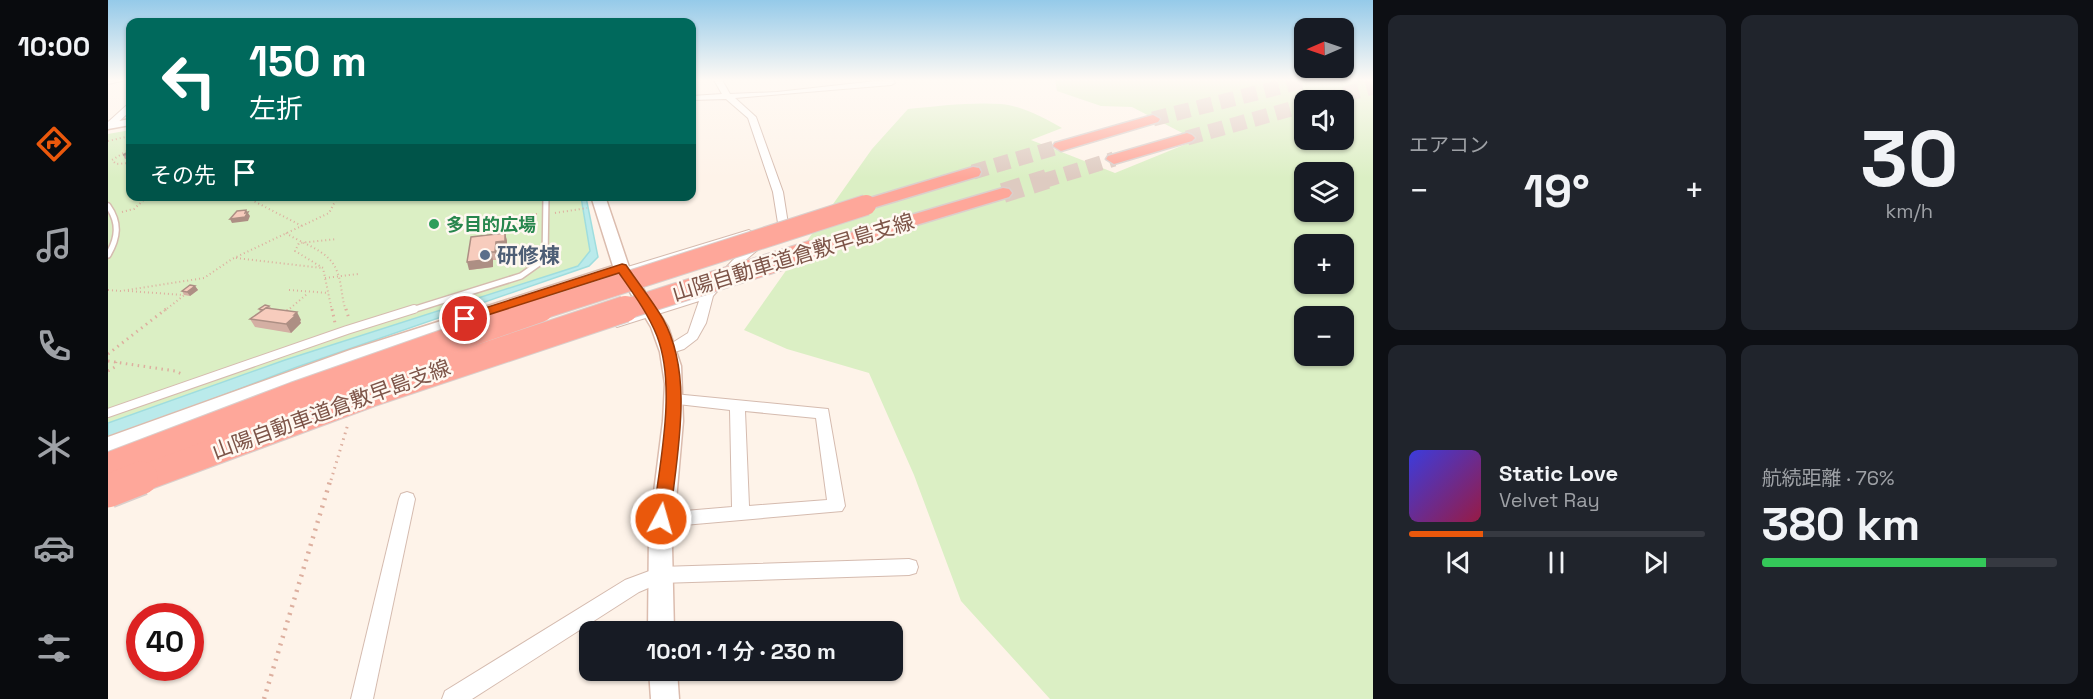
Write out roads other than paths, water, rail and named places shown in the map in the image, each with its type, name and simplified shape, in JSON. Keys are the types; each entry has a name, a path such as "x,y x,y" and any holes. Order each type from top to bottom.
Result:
{"highway":[{"path":"1061,146 1153,119"},
{"path":"1114,159 1187,138"},
{"name":"山陽自動車道倉敷早島支線","path":"108,466 325,383 475,330 696,257 973,172"},
{"name":"山陽自動車道倉敷早島支線","path":"108,491 317,412 486,353 1003,193"}],"street":[{"path":"110,124 123,113"},
{"path":"668,350 681,346 693,338 706,296 738,262 779,229 783,222 778,192 752,117 747,113"},
{"path":"110,124 126,121"},
{"path":"600,201 623,270 653,312 672,366 674,399 661,519 661,621"},
{"path":"108,445 356,354 783,222"},
{"path":"108,506 349,418 482,366 706,296"},
{"path":"349,418 358,361 356,354"},
{"path":"661,519 836,506 823,412 674,399"},
{"path":"737,405 741,513"},
{"path":"362,699 407,499"},
{"path":"453,699 632,586 660,575 909,567"},
{"path":"664,681 665,699"}],"lane":[{"path":"108,412 347,330 521,276 535,268 544,259 546,201"},
{"path":"108,206 115,214 118,224 117,235 108,255"}],"water":[{"path":"582,201 587,201 598,257 589,266 297,367 108,439 108,423 285,360 578,266 590,251"}],"tunnel":[{"path":"1153,119 1178,113"},
{"path":"1187,138 1278,113"},
{"path":"973,172 1061,146"},
{"path":"1043,181 1114,159"},
{"path":"1003,193 1047,179"}],"place":[{"name":"多目的広場","path":"434,224"},
{"name":"研修棟","path":"485,255"}]}
